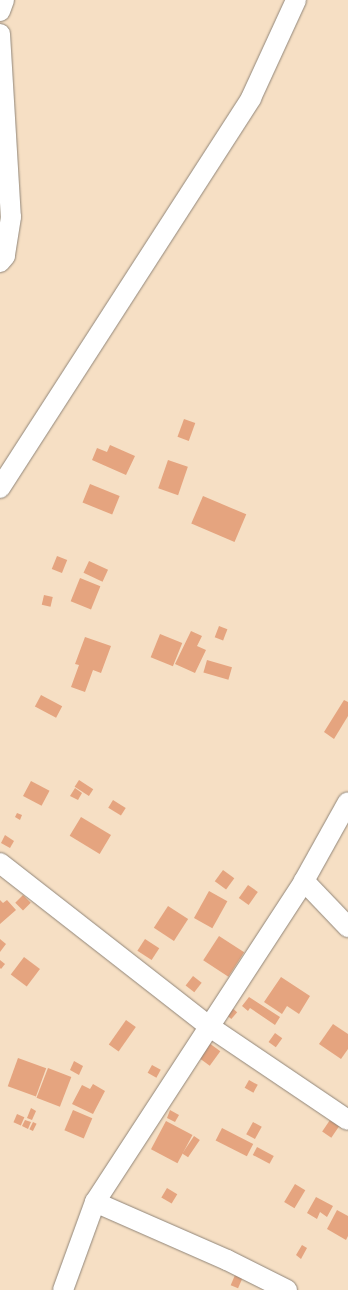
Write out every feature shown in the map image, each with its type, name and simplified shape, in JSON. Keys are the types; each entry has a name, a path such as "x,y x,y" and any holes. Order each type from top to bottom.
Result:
{"street":[{"path":"0,11 4,0"},
{"path":"0,488 251,98 296,0"},
{"path":"0,34 11,216 5,256 0,262"},
{"path":"63,1290 95,1202 304,881 348,802"},
{"path":"0,863 210,1027 348,1120"},
{"path":"304,881 348,927"},
{"path":"95,1202 227,1260 287,1290"}],"building":[{"path":"184,419 195,423 189,441 178,437"},
{"path":"110,445 135,456 126,475 92,460 97,448 107,452"},
{"path":"168,460 188,467 178,495 158,488"},
{"path":"90,484 120,496 112,515 83,503"},
{"path":"203,496 246,514 235,542 191,524"},
{"path":"57,556 67,560 62,573 52,569"},
{"path":"89,561 108,570 103,582 84,573"},
{"path":"80,578 100,586 91,609 71,601"},
{"path":"44,595 53,597 51,607 42,605"},
{"path":"219,626 227,629 223,640 215,637"},
{"path":"191,631 202,636 197,646 206,650 195,673 175,664"},
{"path":"160,634 182,643 173,666 151,657"},
{"path":"85,637 111,646 101,673 93,670 85,692 71,687 79,665 75,664"},
{"path":"207,660 232,667 228,680 203,672"},
{"path":"41,695 62,706 56,718 35,706"},
{"path":"344,700 348,702 348,716 334,739 324,732"},
{"path":"79,780 93,789 89,796 75,787"},
{"path":"31,781 50,791 42,806 23,796"},
{"path":"75,788 82,793 78,800 70,796"},
{"path":"113,800 126,808 121,816 108,808"},
{"path":"17,813 22,815 20,820 15,817"},
{"path":"81,817 111,835 100,854 70,836"},
{"path":"5,835 14,841 10,848 1,843"},
{"path":"223,870 234,878 226,890 215,881"},
{"path":"248,885 258,892 249,905 239,898"},
{"path":"209,891 227,901 212,928 194,918"},
{"path":"23,895 31,903 23,911 15,903"},
{"path":"0,900 3,903 7,900 16,910 0,924"},
{"path":"168,906 188,919 174,941 154,928"},
{"path":"219,936 244,952 228,977 203,960"},
{"path":"0,939 6,944 0,952"},
{"path":"145,939 159,948 152,960 137,951"},
{"path":"24,957 40,969 27,987 11,975"},
{"path":"0,960 5,964 1,969 0,968"},
{"path":"193,976 202,983 194,992 186,985"},
{"path":"281,977 310,996 299,1014 287,1006 282,1014 264,1002"},
{"path":"249,997 280,1017 275,1025 250,1008 248,1011 242,1006"},
{"path":"231,1007 237,1012 231,1019 225,1014"},
{"path":"126,1020 136,1027 119,1051 109,1045"},
{"path":"333,1024 348,1034 348,1049 341,1059 319,1044"},
{"path":"275,1033 282,1038 276,1047 269,1042"},
{"path":"209,1043 220,1051 210,1066 198,1058"},
{"path":"18,1058 46,1068 36,1096 8,1086"},
{"path":"74,1061 83,1066 79,1075 70,1070"},
{"path":"152,1065 161,1070 156,1078 148,1073"},
{"path":"48,1068 71,1077 60,1107 37,1098"},
{"path":"249,1080 258,1085 253,1093 245,1088"},
{"path":"93,1084 105,1091 93,1114 72,1104 82,1085 90,1089"},
{"path":"31,1108 36,1111 32,1120 27,1118"},
{"path":"73,1110 92,1118 84,1138 64,1130"},
{"path":"170,1110 179,1115 175,1122 167,1118"},
{"path":"17,1114 24,1117 21,1125 13,1122"},
{"path":"25,1120 31,1122 28,1129 22,1126"},
{"path":"330,1120 339,1126 331,1138 322,1132"},
{"path":"166,1121 192,1135 177,1163 151,1149"},
{"path":"33,1122 37,1124 33,1131 29,1129"},
{"path":"253,1122 262,1127 255,1139 246,1134"},
{"path":"222,1128 253,1144 247,1156 216,1140"},
{"path":"194,1136 200,1140 188,1157 182,1153"},
{"path":"257,1147 274,1156 270,1164 253,1155"},
{"path":"295,1184 305,1190 294,1208 284,1202"},
{"path":"167,1188 177,1194 172,1204 161,1197"},
{"path":"316,1197 333,1206 327,1217 320,1212 317,1219 307,1213"},
{"path":"337,1210 348,1216 348,1236 346,1240 327,1229"},
{"path":"302,1245 307,1248 301,1259 296,1255"},
{"path":"235,1275 242,1278 238,1288 231,1285"}]}
